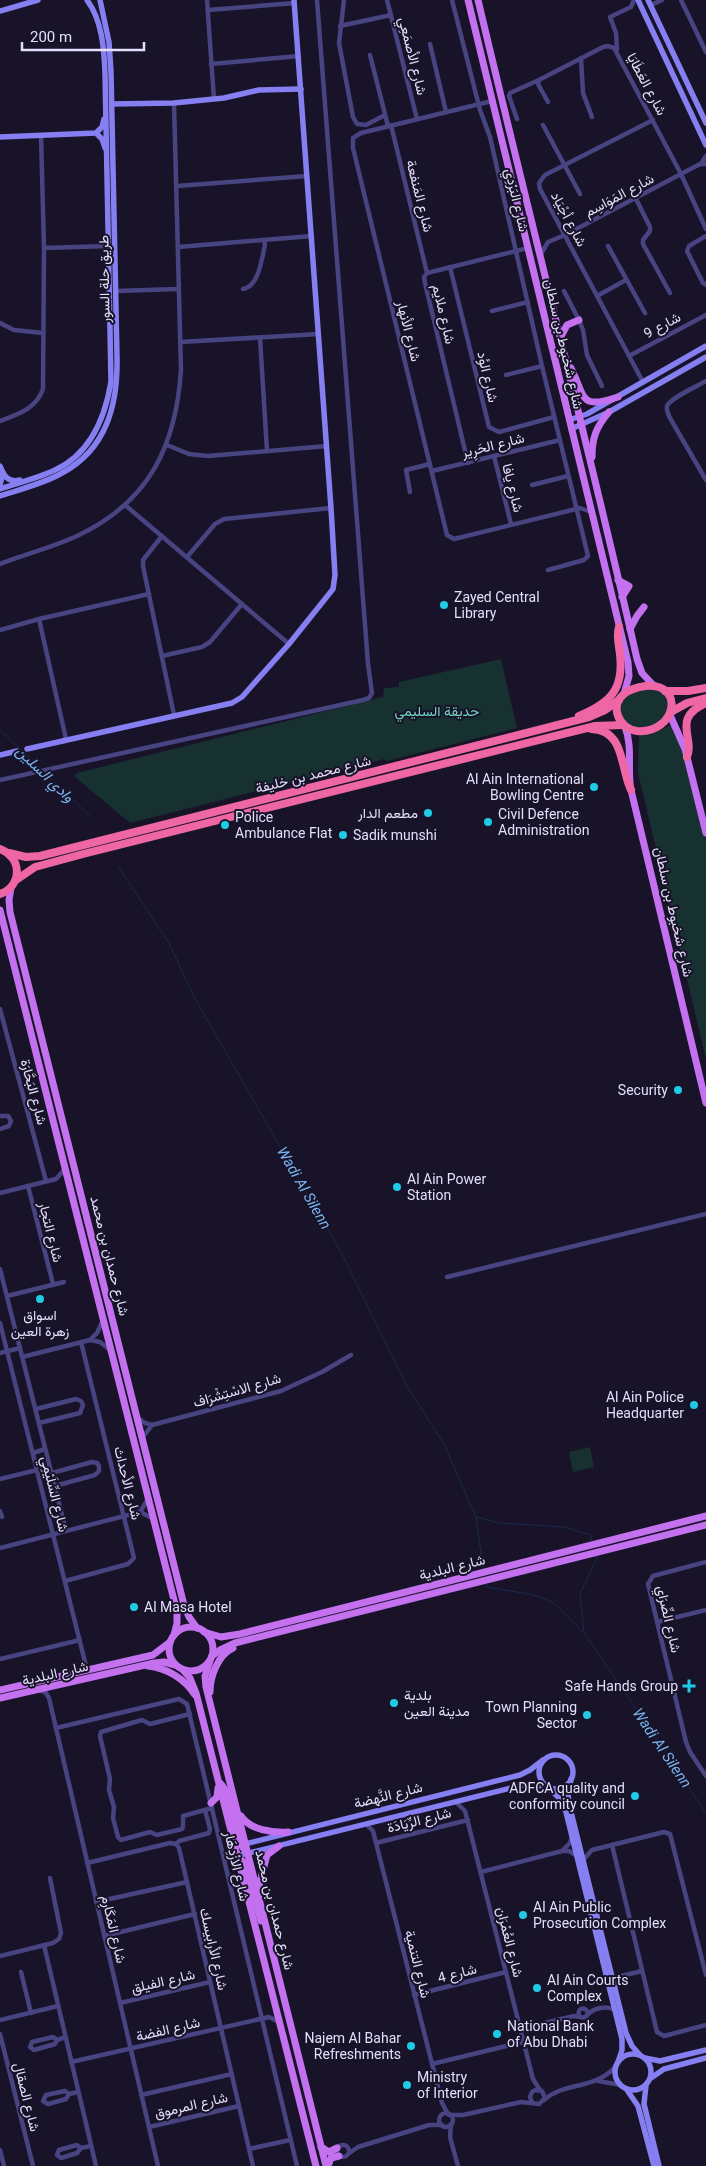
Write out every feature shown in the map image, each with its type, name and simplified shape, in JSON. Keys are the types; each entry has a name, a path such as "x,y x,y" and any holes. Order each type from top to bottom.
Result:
{"highway":[{"path":"566,723 601,705 614,692 621,670 619,627"},
{"path":"706,688 683,692 665,691 654,686 638,687 624,694 618,700 617,715 624,726 633,730 649,730 664,723 671,713 687,704 706,698"},
{"path":"665,691 671,699 671,713"},
{"name":"شارع محمد بن خليفة","path":"9,854 26,857 40,856 566,723 595,715 618,700"},
{"path":"687,757 689,749 686,734 687,723 694,711 706,703"},
{"name":"شارع محمد بن خليفة","path":"16,880 35,867 75,856 581,729 606,724 624,726"},
{"path":"581,729 601,730 614,739 620,749 625,776 631,790"},
{"path":"0,849 9,854 17,866 16,880 11,888 0,894"}],"main road":[{"name":"شارع شخبوط بن سلطان","path":"468,0 629,668 629,676 624,694"},
{"name":"شارع شخبوط بن سلطان","path":"478,0 639,666 654,686"},
{"path":"554,315 564,321 578,318"},
{"path":"560,339 567,325 578,318"},
{"path":"566,360 580,391 586,399 600,403 618,396"},
{"path":"593,475 593,437 598,425 609,412"},
{"path":"573,439 575,432 578,431 592,486 598,499"},
{"path":"630,629 644,607"},
{"path":"671,713 687,757 706,833"},
{"name":"شارع شخبوط بن سلطان","path":"624,726 630,744 629,772 631,790 706,1102"},
{"name":"شارع حمدان بن محمد","path":"11,888 10,912 184,1606 188,1617 201,1630"},
{"name":"شارع حمدان بن محمد","path":"0,910 177,1612 174,1635"},
{"path":"699,1073 706,1066"},
{"name":"شارع البلدية","path":"211,1659 231,1645 459,1583 500,1568 706,1516"},
{"name":"شارع البلدية","path":"201,1630 221,1637 232,1636 459,1583 503,1576 706,1525"},
{"path":"187,1627 201,1630 211,1640 211,1659 201,1669 195,1671 183,1670 175,1665 169,1652 170,1642 174,1635 187,1627"},
{"path":"210,1702 211,1679 221,1659 228,1651 252,1640"},
{"name":"شارع البلدية","path":"0,1690 153,1655 170,1642"},
{"name":"شارع حمدان بن محمد","path":"211,1659 205,1681 235,1802 241,1845 238,1860 316,2166"},
{"name":"شارع البلدية","path":"0,1698 160,1662 175,1665"},
{"path":"141,1666 167,1671 186,1683 198,1700"},
{"name":"شارع حمدان بن محمد","path":"183,1670 193,1682 219,1782 241,1845 248,1854 327,2166"},
{"path":"211,1806 217,1797 219,1782"},
{"path":"235,1802 242,1819 250,1825 272,1832 288,1832"},
{"path":"259,1896 260,1878 266,1857 270,1851 279,1846"},
{"path":"238,1860 245,1863 259,1915 266,1927"},
{"path":"321,2147 329,2152 338,2152"},
{"path":"327,2166 331,2158 338,2152"}],"street":[{"path":"0,11 38,0"},
{"name":"طريق حلة السور","path":"0,497 64,472 84,457 102,434 113,410 118,384 109,104 103,42 93,9 87,0"},
{"name":"طريق حلة السور","path":"0,489 56,470 69,462 94,435 103,417 111,382 108,166 110,51 100,0"},
{"path":"207,0 214,99"},
{"path":"0,780 366,700 372,693 368,664 318,0"},
{"path":"344,0 339,43 354,121 356,124 363,126 385,115"},
{"name":"شارع الأصمَعِي","path":"387,0 417,118"},
{"name":"شارع البَرْدِي","path":"452,0 478,104 490,137 554,417 568,476 578,508 587,558 548,570"},
{"path":"617,51 617,34 610,16 631,7 634,0"},
{"path":"638,0 706,145"},
{"path":"662,0 650,3 706,123"},
{"path":"681,0 706,52"},
{"path":"0,754 238,700 289,644 330,594 335,582 327,446 294,1 208,10"},
{"path":"340,26 391,15"},
{"path":"430,44 446,112"},
{"name":"شارع العَطَايَا","path":"517,119 509,96 510,93 606,46 612,46 617,51 681,174 706,229"},
{"name":"شارع المَنفعة","path":"370,55 427,273"},
{"path":"212,64 298,56"},
{"path":"582,58 583,93 592,117"},
{"path":"539,80 540,88 548,102"},
{"path":"0,137 96,132 102,127 109,104 174,103 214,99 259,90 301,89"},
{"name":"شارع الأنهار","path":"492,101 358,134 352,144 446,532 449,537 454,539 578,508"},
{"path":"0,564 77,536 107,519 125,505 159,462 167,445 179,396 180,342 174,103"},
{"name":"شارع أجْيَاد","path":"643,382 539,186 541,177 653,120"},
{"path":"543,125 580,194"},
{"path":"96,132 104,142 108,166"},
{"path":"0,421 22,412 40,398 43,389 44,248 41,135"},
{"name":"شارع المَوَاسِم","path":"548,242 636,199 700,164 706,156"},
{"name":"شارع المَوَاسِم","path":"700,164 706,164"},
{"path":"177,186 307,176"},
{"path":"636,199 650,227 650,232 643,242 670,293"},
{"path":"178,246 312,236"},
{"path":"706,236 689,246 687,251 702,283 706,285"},
{"path":"535,238 548,242 540,258"},
{"path":"243,289 248,289 258,274 265,245 264,240"},
{"path":"44,248 109,246"},
{"path":"608,246 645,313"},
{"name":"شارع ملايم","path":"468,462 424,278 427,273 528,248"},
{"name":"شارع الوُد","path":"450,267 489,427 499,432 554,417"},
{"path":"597,296 626,280"},
{"path":"116,291 178,289"},
{"path":"564,291 583,330 585,351 602,386"},
{"path":"492,311 528,302"},
{"name":"شارع 9","path":"629,356 706,315"},
{"path":"0,323 14,330 43,333"},
{"path":"180,342 319,334"},
{"path":"260,338 267,451"},
{"path":"569,420 580,417 706,346"},
{"path":"571,429 609,412 706,357"},
{"path":"506,375 542,366"},
{"path":"706,381 674,399 669,403 667,409 670,418 706,480"},
{"name":"شارع الحَرِير","path":"432,471 560,440"},
{"path":"167,445 196,455 327,446"},
{"name":"شارع يافا","path":"494,456 511,524"},
{"path":"410,492 406,470 430,464"},
{"path":"0,466 3,473 15,481 36,477"},
{"path":"0,485 3,473"},
{"path":"532,485 568,476"},
{"path":"578,508 588,499"},
{"path":"125,505 289,644"},
{"path":"187,557 215,524 224,519 331,508"},
{"path":"578,508 591,512"},
{"path":"162,536 143,560 174,715"},
{"path":"0,630 39,619 149,594"},
{"path":"162,656 202,647 210,642 242,604"},
{"path":"39,619 66,739"},
{"name":"شارع البَحَّارَة","path":"0,1009 46,1181"},
{"path":"0,1116 8,1116 11,1121 9,1126 0,1129"},
{"path":"56,1179 65,1167"},
{"path":"0,1193 56,1179 70,1185"},
{"name":"شارع التجار","path":"28,1186 53,1284"},
{"path":"447,1277 706,1214"},
{"name":"شارع السِّلَيْمِي","path":"0,1271 66,1531"},
{"path":"7,1296 64,1282"},
{"path":"90,1340 97,1333 103,1319"},
{"name":"شارع السِّلَيْمِي","path":"0,1323 87,1670"},
{"path":"22,1357 90,1340 104,1344 111,1351"},
{"name":"شارع الأحداث","path":"65,1581 132,1562 134,1555 81,1342"},
{"path":"0,1353 20,1348"},
{"name":"شارع الاسْتِشْرَاف","path":"152,1425 280,1392 322,1372 351,1355"},
{"path":"36,1409 76,1399 81,1401 83,1405"},
{"path":"83,1405 96,1402"},
{"path":"39,1423 80,1413 83,1405"},
{"path":"138,1418 152,1425 143,1437"},
{"path":"33,1453 46,1449"},
{"name":"شارع السِّلَيْمِي","path":"52,1473 92,1462 99,1466 99,1472 95,1475 55,1486"},
{"path":"0,1479 37,1470"},
{"path":"140,1512 148,1499"},
{"path":"0,1511 2,1517"},
{"path":"0,1548 140,1512 149,1515 153,1519"},
{"name":"شارع الصِّرَاي","path":"706,1562 650,1578 648,1584 689,1749 706,1776"},
{"path":"657,1622 706,1610"},
{"path":"0,1659 80,1640"},
{"path":"49,1698 55,1686"},
{"path":"38,1690 46,1693 49,1698"},
{"name":"شارع المَكَارِم","path":"49,1698 158,2166"},
{"path":"56,1728 179,1699 186,1701 190,1714 150,1724 144,1720 101,1732 100,1736 110,1779 109,1790 114,1807 113,1818 118,1838 121,1840 150,1832 157,1835 182,1829 182,1816 205,1810 211,1806"},
{"name":"شارع الازْدِهَار","path":"190,1714 296,2166"},
{"path":"654,2166 638,2106 634,2097 616,2079 617,2064 622,2045 564,1807 539,1774 543,1760 552,1755 564,1757 571,1765 569,1800 610,1970 628,2038 650,2066 644,2104 659,2166"},
{"name":"شارع النَّهضة","path":"241,1845 520,1775 543,1760"},
{"path":"548,1787 564,1787 571,1779"},
{"name":"شارع النَّهضة","path":"238,1860 248,1854 528,1784 548,1787"},
{"path":"456,1802 466,1810 470,1799"},
{"path":"87,1863 170,1843 176,1844 180,1841 209,1833 210,1829 205,1810"},
{"name":"شارع العُمْرَان","path":"466,1810 523,2042 533,2079 541,2090"},
{"path":"341,1831 339,1826 342,1821 368,1814"},
{"name":"شارع الرِّيَادَة","path":"376,1843 468,1820"},
{"path":"373,1832 377,1822"},
{"name":"شارع التنمية","path":"367,1825 373,1832 442,2103 452,2119 451,2124"},
{"path":"583,1860 592,1850 668,1832 672,1836 706,1975"},
{"path":"562,1851 568,1846 572,1836"},
{"name":"شارع الأرابيسك","path":"176,1844 180,1850 253,2166"},
{"path":"580,1845 592,1850"},
{"path":"612,1845 659,2034 666,2035 706,2025"},
{"path":"481,1872 562,1851 572,1852 577,1856"},
{"path":"0,1956 56,1942 60,1936 50,1878"},
{"path":"96,1902 187,1882"},
{"path":"104,1936 194,1914"},
{"path":"44,1946 96,2166"},
{"path":"610,1970 621,1976 642,1971"},
{"path":"21,1972 31,2013"},
{"name":"شارع 4","path":"414,1995 506,1972"},
{"path":"615,1988 621,1976"},
{"name":"شارع الفيلق","path":"120,2002 210,1982"},
{"path":"608,2007 612,2000"},
{"path":"0,2020 58,2006"},
{"path":"276,2007 269,2017 279,2022"},
{"path":"520,2029 574,2016 584,2017 592,2011 608,2007 615,2010"},
{"path":"574,2016 581,2008 592,2011"},
{"path":"585,2009 587,2015"},
{"path":"578,2011 580,2017"},
{"name":"شارع الفضة","path":"71,2062 269,2017"},
{"name":"شارع الصقال","path":"0,2034 33,2166"},
{"path":"57,2040 53,2037 32,2042 30,2047 34,2050 55,2044 57,2040 66,2037"},
{"path":"432,2064 523,2042"},
{"path":"358,2147 342,2144 338,2152 344,2157 358,2147 429,2125 440,2117 449,2114 463,2115 517,2102 539,2104 556,2092 597,2081 630,2054 660,2061 706,2050"},
{"path":"597,2081 634,2090 664,2069 706,2058"},
{"path":"141,2095 232,2074"},
{"name":"شارع العُمْرَان","path":"530,2094 533,2079"},
{"path":"517,2102 535,2090 556,2092"},
{"path":"541,2090 544,2100"},
{"path":"68,2094 66,2099 47,2104 43,2101 46,2095 64,2091 68,2094 78,2092"},
{"path":"530,2094 532,2102"},
{"name":"شارع التنمية","path":"440,2117 442,2103"},
{"name":"شارع المرموق","path":"148,2127 239,2106"},
{"path":"429,2125 442,2126 451,2124 463,2115"},
{"path":"440,2117 442,2126 450,2137"},
{"path":"451,2124 450,2137 458,2166"},
{"path":"249,2149 290,2140"},
{"path":"80,2148 79,2153 61,2158 56,2154 59,2150 75,2146 80,2148 91,2146"},
{"path":"347,2146 348,2154"},
{"path":"0,2150 4,2166"}],"green space":[{"name":"حديقة السليمي","path":"501,659 517,728 387,761 384,759 130,823 74,776 77,773 383,697 384,688 399,687 399,682"},
{"path":"654,688 667,696 670,711 660,720 647,727 628,727 619,710 620,704 629,695"},
{"path":"673,724 686,754 706,839 706,1059 638,773 639,734 658,731"},
{"path":"590,1447 594,1467 573,1472 569,1452"}],"waterway":[{"name":"وادي السلين","path":"0,730 41,769"},
{"name":"وادي السلين","path":"44,772 91,817"},
{"name":"Wadi Al Silenn","path":"118,866 169,943 194,997 342,1254 408,1388 444,1444 476,1517 483,1569"},
{"name":"Wadi Al Silenn","path":"476,1517 500,1523 563,1527 591,1535 592,1541"},
{"name":"Wadi Al Silenn","path":"584,1632 580,1594 597,1558 596,1555"},
{"name":"Wadi Al Silenn","path":"486,1583 487,1587 534,1595 554,1603 584,1633 706,1814"}],"place":[{"name":"Zayed Central Library","path":"444,605"},
{"name":"Al Ain International Bowling Centre","path":"594,787"},
{"name":"مطعم الدار","path":"428,813"},
{"name":"Civil Defence Administration","path":"488,822"},
{"name":"Police Ambulance Flat","path":"225,825"},
{"name":"Sadik munshi","path":"343,835"},
{"name":"Security","path":"678,1090"},
{"name":"Al Ain Power Station","path":"397,1187"},
{"name":"اسواق زهرة العين","path":"40,1299"},
{"name":"Al Ain Police Headquarter","path":"694,1405"},
{"name":"Al Masa Hotel","path":"134,1607"},
{"name":"Safe Hands Group","path":"689,1686"},
{"name":"بلدية مدينة العين","path":"394,1703"},
{"name":"Town Planning Sector","path":"587,1715"},
{"name":"ADFCA quality and conformity council","path":"635,1796"},
{"name":"Al Ain Public Prosecution Complex","path":"523,1915"},
{"name":"Al Ain Courts Complex","path":"537,1988"},
{"name":"National Bank of Abu Dhabi","path":"497,2034"},
{"name":"Najem Al Bahar Refreshments","path":"411,2046"},
{"name":"Ministry of Interior","path":"407,2085"}]}
